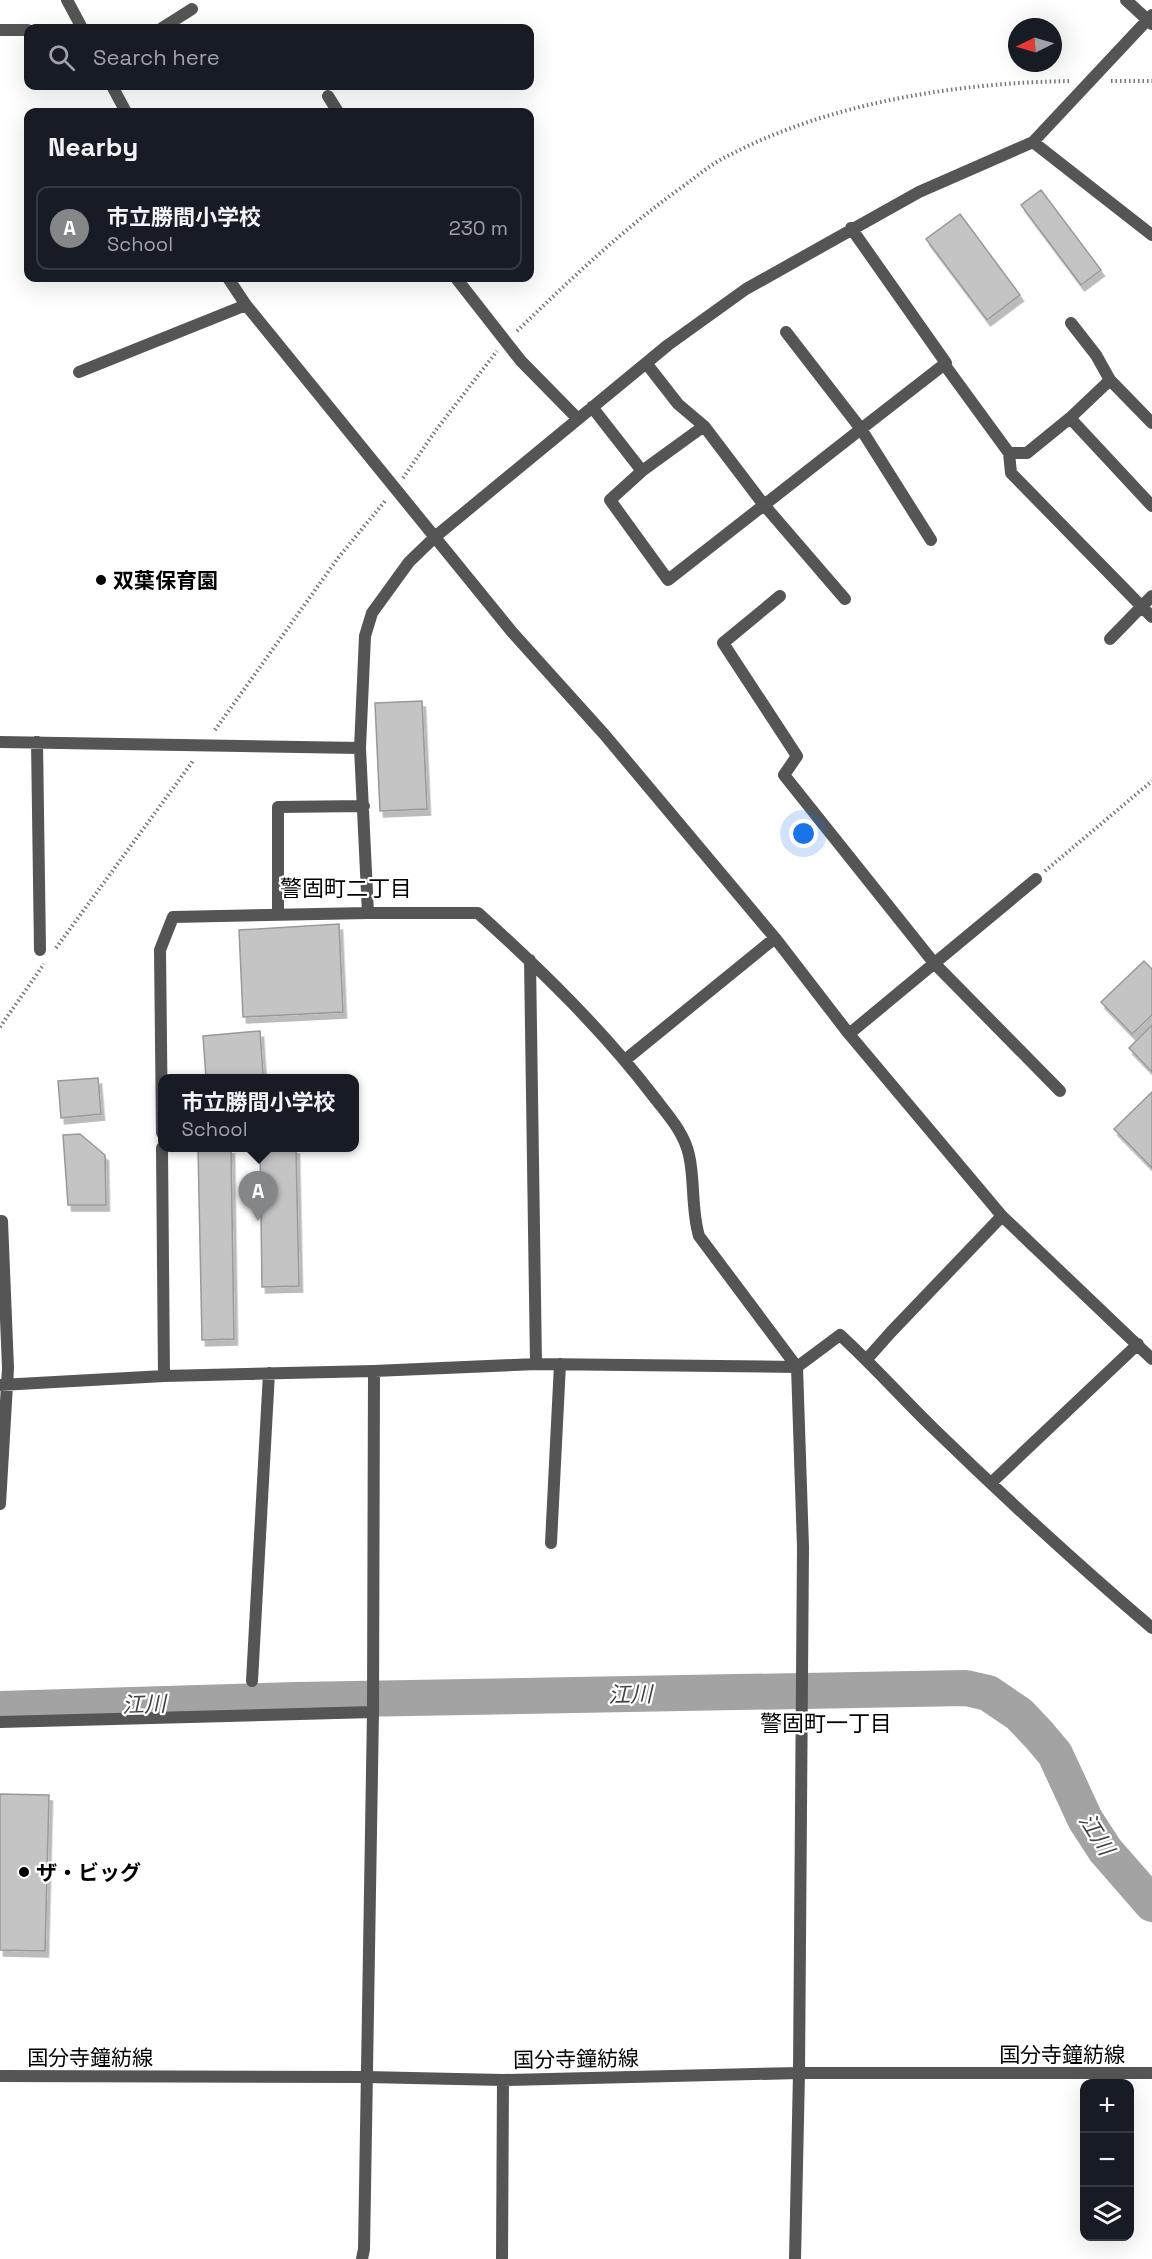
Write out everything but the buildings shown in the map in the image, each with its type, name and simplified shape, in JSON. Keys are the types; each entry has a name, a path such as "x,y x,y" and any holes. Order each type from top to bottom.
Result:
{"street":[{"path":"68,0 80,24"},
{"path":"368,913 360,748 365,636 372,614 409,562 436,536 668,345 746,289 851,228 919,192 1033,142 1150,20 1126,0"},
{"path":"168,24 192,9"},
{"path":"0,30 24,30"},
{"path":"114,90 124,108"},
{"path":"328,96 336,108"},
{"path":"1033,142 1152,235"},
{"path":"851,228 946,363 944,364 1009,453 1011,473 1152,617"},
{"path":"231,282 246,305 512,632 604,734 775,938 849,1034 1002,1216 1152,1359"},
{"path":"459,282 520,361 578,419"},
{"path":"80,372 246,305"},
{"path":"1071,323 1096,355 1110,380 1152,423"},
{"path":"786,332 861,429 931,540"},
{"path":"646,363 678,404 704,426 764,505 845,598"},
{"path":"704,426 642,471 610,500 668,580 944,364"},
{"path":"1009,453 1027,453 1070,418 1110,380"},
{"path":"592,407 642,471"},
{"path":"1070,418 1152,506"},
{"path":"780,596 723,643 796,756 784,775 934,963 1060,1091"},
{"path":"1110,639 1152,596"},
{"path":"0,742 360,748"},
{"path":"38,742 47,951"},
{"path":"278,915 278,807 364,806"},
{"path":"849,1034 1036,879"},
{"path":"161,1074 160,950 172,918 478,913 530,960 625,1060 677,1127 689,1154 693,1217 699,1236 797,1367 803,1547 799,2073 795,2259"},
{"path":"625,1060 775,938"},
{"path":"530,960 536,1364"},
{"path":"162,1152 164,1376"},
{"path":"867,1359 1002,1216"},
{"path":"0,1221 2,1221 2,1283 8,1368 3,1385 0,1504"},
{"path":"3,1385 164,1376 536,1364 797,1367 840,1335 991,1483 1152,1628"},
{"path":"991,1483 1138,1344"},
{"path":"551,1543 560,1364"},
{"path":"362,2259 373,1712 374,1371"},
{"path":"252,1681 269,1373"},
{"path":"0,1722 373,1712"},
{"name":"国分寺鐘紡線","path":"0,2076 366,2077 503,2080 799,2073 1152,2073"},
{"path":"502,2259 503,2080"}],"path":[{"path":"47,951 205,745 338,558 396,488 436,430 505,342 597,255 649,210 721,160 775,134 852,110 954,88 1091,80 1152,81"},
{"path":"1036,879 1152,781"},
{"path":"0,1027 46,961"}],"waterway":[{"name":"江川","path":"0,1709 296,1700 966,1688 988,1693 1019,1714 1039,1735 1055,1754 1085,1819 1105,1850 1152,1904"}],"place":[{"name":"双葉保育園","path":"101,580"},
{"name":"市立勝間小学校","path":"258,1221"},
{"name":"ザ・ビッグ","path":"24,1872"}],"district":[{"name":"警固町二丁目","path":"346,888"},
{"name":"警固町一丁目","path":"826,1723"}]}
